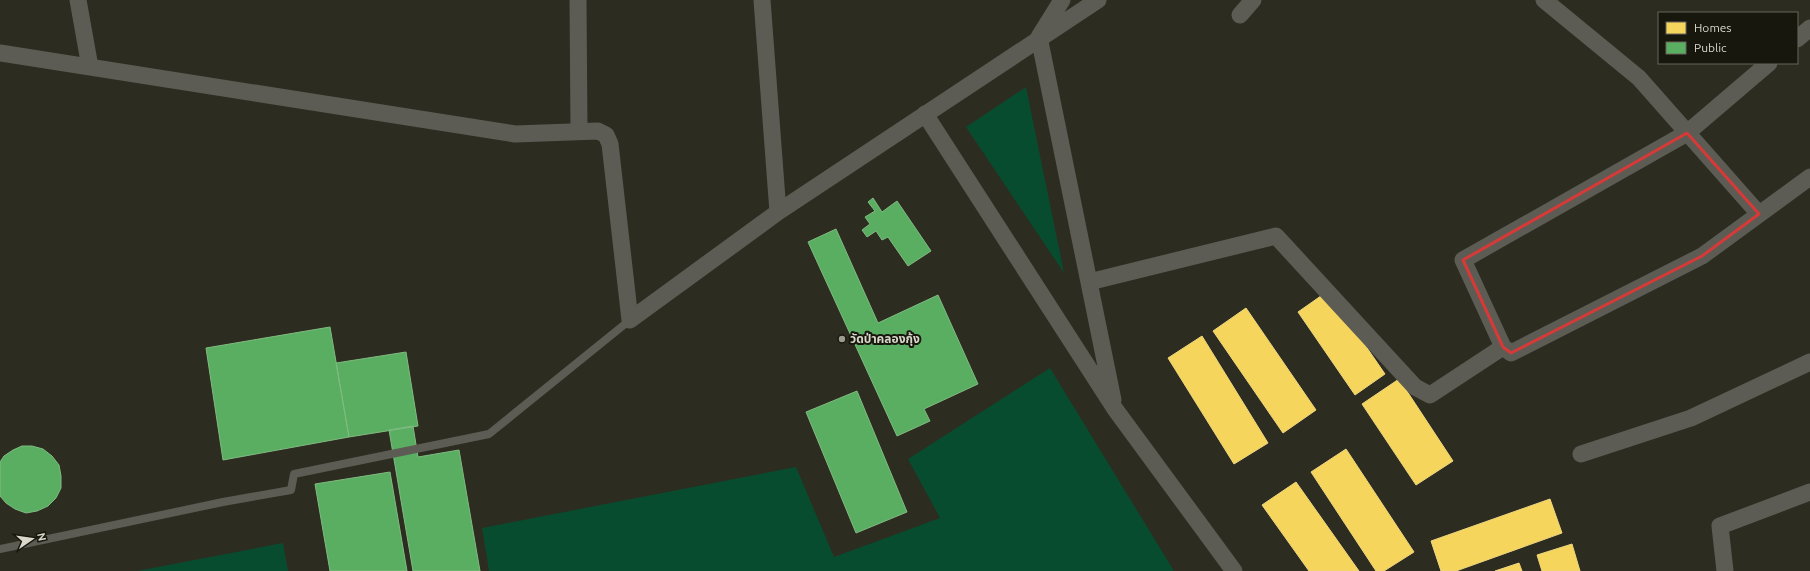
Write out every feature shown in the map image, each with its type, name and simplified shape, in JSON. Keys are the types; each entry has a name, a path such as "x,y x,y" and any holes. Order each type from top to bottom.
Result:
{"street":[{"path":"78,0 90,67"},
{"path":"578,0 579,130"},
{"path":"762,0 778,212"},
{"path":"1062,0 1039,37 1115,410"},
{"path":"0,53 515,134 598,130 606,135 610,144 630,320 778,212 1039,37 1098,0"},
{"path":"1240,15 1253,0"},
{"path":"1544,0 1638,78 1759,214"},
{"path":"1798,38 1810,28"},
{"path":"1768,64 1687,133 1463,260 1503,347 1511,353 1702,256 1810,177"},
{"path":"925,114 1115,410 1234,571"},
{"path":"1089,282 1276,236 1416,387 1430,395 1503,347"},
{"path":"1581,454 1691,418 1810,362"},
{"path":"1725,571 1720,526 1810,492"}],"lane":[{"path":"0,549 223,502 291,490 294,474 489,434 630,320"}],"highlighted area":[{"path":"1687,133 1759,214 1702,256 1511,353 1503,347 1463,260"}],"green space":[{"path":"1026,87 1064,273 966,127"},
{"path":"1050,368 1174,571 489,571 482,528 796,467 834,557 940,518 908,459"},
{"path":"283,543 288,571 137,571"}],"building: Homes":[{"path":"1328,291 1385,374 1355,395 1298,312"},
{"path":"1246,308 1316,410 1283,433 1213,331"},
{"path":"1202,336 1268,443 1234,464 1168,358"},
{"path":"1399,379 1453,461 1416,485 1362,404"},
{"path":"1346,449 1414,552 1384,571 1376,571 1311,472"},
{"path":"1296,482 1359,571 1309,571 1262,505"},
{"path":"1550,499 1562,533 1456,571 1441,571 1431,541"},
{"path":"1572,544 1580,571 1542,571 1537,555"},
{"path":"1519,563 1522,571 1495,571"}],"building: Public":[{"path":"873,198 882,212 897,201 931,251 908,266 888,237 882,240 876,231 867,237 862,230 870,224 865,217 875,211 868,202"},
{"path":"836,229 878,323 938,295 978,384 924,409 930,421 897,436 808,242"},
{"path":"330,327 349,437 223,460 206,348"},
{"path":"406,352 418,426 349,437 336,363"},
{"path":"857,391 907,512 856,533 806,412"},
{"path":"413,426 418,457 459,450 480,571 413,571 389,430"},
{"path":"22,446 32,446 43,449 52,456 59,465 61,476 61,488 56,498 48,506 37,511 26,513 15,509 6,503 0,496 0,462 4,456"},
{"path":"390,472 407,571 330,571 315,484"}],"place":[{"name":"วัดป่าคลองกุ้ง","path":"842,339"}]}
